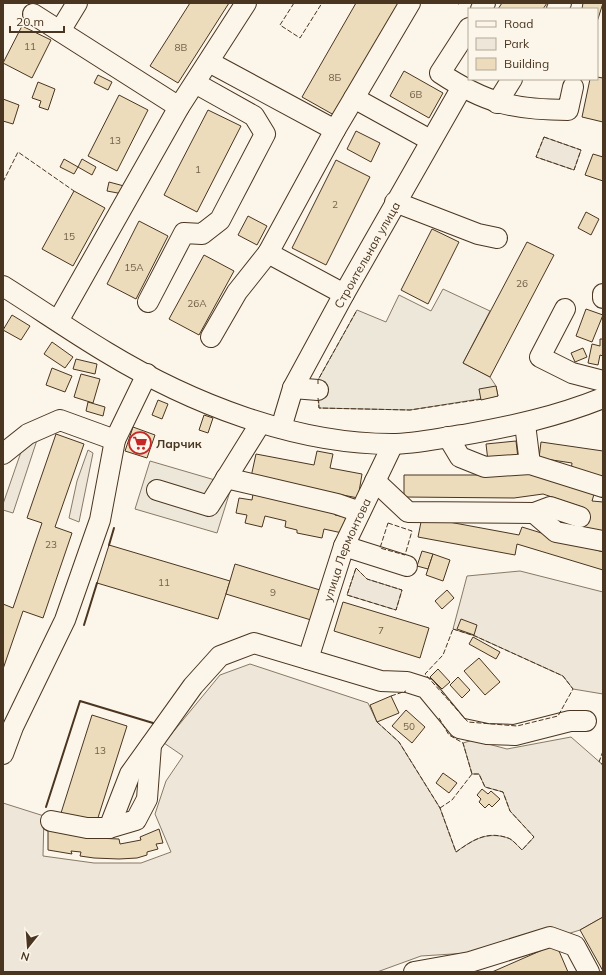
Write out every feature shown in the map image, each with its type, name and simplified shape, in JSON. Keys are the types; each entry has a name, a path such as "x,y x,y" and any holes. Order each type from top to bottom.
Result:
{"street":[{"path":"60,31 78,3"},
{"path":"58,320 179,107 210,62 246,3"},
{"path":"211,337 237,292 268,253 335,130 410,3"},
{"path":"33,14 179,107"},
{"path":"468,30 440,73 462,87 497,103 536,110 568,110 573,87"},
{"path":"210,62 335,130"},
{"path":"497,103 511,80"},
{"path":"148,302 184,233 202,234 220,220 265,134 254,116 195,84"},
{"name":"Строительная улица","path":"281,428 293,388 395,202 462,87"},
{"path":"354,98 430,140"},
{"path":"395,202 478,234 497,238"},
{"path":"268,253 344,294"},
{"path":"3,286 58,320 107,353 169,386 260,424 332,439 393,444 448,437 525,424 579,408 603,398"},
{"path":"565,309 540,357 572,373 603,381"},
{"path":"3,754 13,727 65,620 100,520 115,440 147,374"},
{"path":"293,388 318,390"},
{"path":"3,454 28,434 60,420 115,440"},
{"path":"156,490 209,506 260,424"},
{"path":"525,424 530,464"},
{"path":"448,437 460,457 485,467 530,464 603,487"},
{"name":"улица Лермонтова","path":"308,659 344,546 393,444"},
{"path":"226,478 337,504 360,512"},
{"path":"375,481 408,512 534,513 550,507 580,516"},
{"path":"534,513 556,532 603,541"},
{"path":"344,546 407,566"},
{"path":"51,821 87,828 109,828 130,774 193,686 220,656 254,643 381,681 407,682 426,688 459,728 487,734 515,735 570,721 586,721"},
{"path":"414,972 470,962 550,937 575,946 589,972"}],"green space":[{"path":"544,137 581,150 574,170 536,157"},
{"path":"37,440 13,513 3,510 3,504 21,452"},
{"path":"88,450 93,453 79,522 69,518 77,481"},
{"path":"356,568 367,579 402,590 396,610 347,595"},
{"path":"520,571 603,592 603,694 573,689 563,676 475,636 453,629 467,576"},
{"path":"250,664 368,703 377,722 399,742 440,808 456,852 474,840 487,836 500,836 510,839 522,850 534,837 510,811 503,792 485,787 479,774 472,774 463,743 473,740 507,749 571,737 603,765 603,917 580,930 564,935 468,953 421,956 377,972 3,972 3,803 44,816 43,856 94,863 141,863 171,852 155,814 166,781 183,756 164,743 220,675"}],"shaded area":[{"path":"443,289 490,311 463,363 490,377 496,386 498,396 410,410 319,408 318,380 357,310 386,322 399,295 431,311"},
{"path":"150,461 232,485 217,533 135,509"}],"building":[{"path":"190,3 229,3 178,83 150,66"},
{"path":"356,3 399,3 334,115 302,97"},
{"path":"502,3 547,3 544,8 499,8"},
{"path":"583,3 603,3 598,19 598,8 582,8"},
{"path":"22,26 51,40 32,78 3,63"},
{"path":"404,71 443,93 429,118 390,96"},
{"path":"98,75 112,82 108,90 94,83"},
{"path":"598,77 603,78 603,122 582,117 590,80 598,80"},
{"path":"38,82 55,89 48,110 39,107 41,101 32,98"},
{"path":"119,95 148,110 117,171 88,156"},
{"path":"3,99 19,105 13,124 3,121"},
{"path":"208,110 241,126 197,212 164,195"},
{"path":"356,131 380,143 371,162 347,149"},
{"path":"593,154 603,157 603,181 585,175"},
{"path":"64,159 78,167 74,174 60,167"},
{"path":"82,159 96,167 92,175 78,167"},
{"path":"336,160 370,177 326,265 292,248"},
{"path":"109,182 124,186 123,194 107,191"},
{"path":"74,191 105,208 73,266 42,249"},
{"path":"586,212 599,219 591,235 578,228"},
{"path":"248,216 267,226 257,245 238,235"},
{"path":"139,221 168,236 136,299 107,284"},
{"path":"432,229 459,242 428,304 401,290"},
{"path":"527,242 554,255 490,377 463,363"},
{"path":"204,255 234,271 199,335 169,319"},
{"path":"586,309 603,315 592,342 576,336"},
{"path":"12,315 30,326 21,340 3,330"},
{"path":"600,339 603,339 603,356 600,355 598,365 588,363 592,344 600,346"},
{"path":"52,342 73,357 65,368 44,354"},
{"path":"583,348 587,357 575,362 571,353"},
{"path":"76,359 97,364 95,374 73,369"},
{"path":"52,368 72,376 65,392 46,385"},
{"path":"81,374 100,379 93,403 74,397"},
{"path":"496,386 498,396 481,400 479,389"},
{"path":"158,400 168,404 162,419 152,415"},
{"path":"88,402 105,407 103,416 86,411"},
{"path":"204,415 213,418 208,433 199,430"},
{"name":"Ларчик","path":"133,427 155,435 147,458 125,451"},
{"path":"56,434 84,444 55,527 72,533 43,618 23,611 3,669 3,604 13,608 42,523 27,518"},
{"path":"516,441 518,458 488,461 486,444"},
{"path":"541,442 603,451 603,476 571,471 572,463 539,458"},
{"path":"317,451 333,454 330,468 362,474 358,498 251,477 256,454 314,465"},
{"path":"540,472 595,491 592,501 603,502 603,531 582,528 585,508 543,494 514,498 404,497 404,475 514,475"},
{"path":"253,494 335,512 335,515 346,517 342,533 324,529 322,538 297,533 297,530 285,527 286,521 265,516 262,527 245,523 247,515 236,513 239,498 252,500"},
{"path":"422,517 519,535 522,527 603,552 603,570 517,544 515,555 418,537"},
{"path":"109,545 230,581 218,619 97,583"},
{"path":"422,551 433,554 428,569 417,566"},
{"path":"433,554 450,560 443,581 426,575"},
{"path":"235,564 320,590 311,620 226,594"},
{"path":"447,590 454,598 442,609 435,601"},
{"path":"343,602 429,628 420,658 334,631"},
{"path":"461,619 477,625 474,635 457,629"},
{"path":"473,637 500,652 496,659 469,644"},
{"path":"479,658 500,682 485,695 464,671"},
{"path":"438,669 450,682 442,689 430,677"},
{"path":"458,677 470,690 462,698 450,685"},
{"path":"391,696 399,713 377,722 370,705"},
{"path":"406,710 425,727 412,743 392,726"},
{"path":"92,715 127,726 96,824 61,813"},
{"path":"443,773 457,783 449,793 436,783"},
{"path":"482,789 488,794 491,791 500,799 492,807 489,804 485,808 479,802 481,799 477,795"},
{"path":"48,828 96,838 119,839 120,844 141,840 140,837 159,829 163,843 156,844 158,849 147,852 147,855 137,858 94,858 80,856 81,852 71,851 72,854 48,850"},
{"path":"603,917 603,971 580,930"},
{"path":"556,944 568,972 492,972"}],"fence":[{"path":"294,3 280,25 300,38 322,3"},
{"path":"456,3 459,3"},
{"path":"544,137 581,150 574,170 536,157 544,137"},
{"path":"3,182 18,152 74,191"},
{"path":"318,384 318,380 357,310"},
{"path":"318,398 319,408 410,410 483,399"},
{"path":"388,523 412,531 405,555 380,548 388,523"},
{"path":"356,568 367,579 402,590 396,610 347,595 356,568"},
{"path":"453,629 475,636 563,676 573,689 558,716 517,726 468,722 425,674 443,655 453,629"},
{"path":"391,696 406,691"},
{"path":"377,722 399,742 440,808 456,852 480,838 493,835 510,839 522,850 534,837 510,811 503,792 485,787 479,774 472,774 463,743 449,735 439,718"},
{"path":"603,751 599,762 603,765"},
{"path":"440,808 452,800 472,774"}],"wall":[{"path":"109,545 114,528"},
{"path":"84,625 97,583"},
{"path":"46,807 80,701 153,723"}],"place":[{"name":"Ларчик","path":"140,443"}]}
